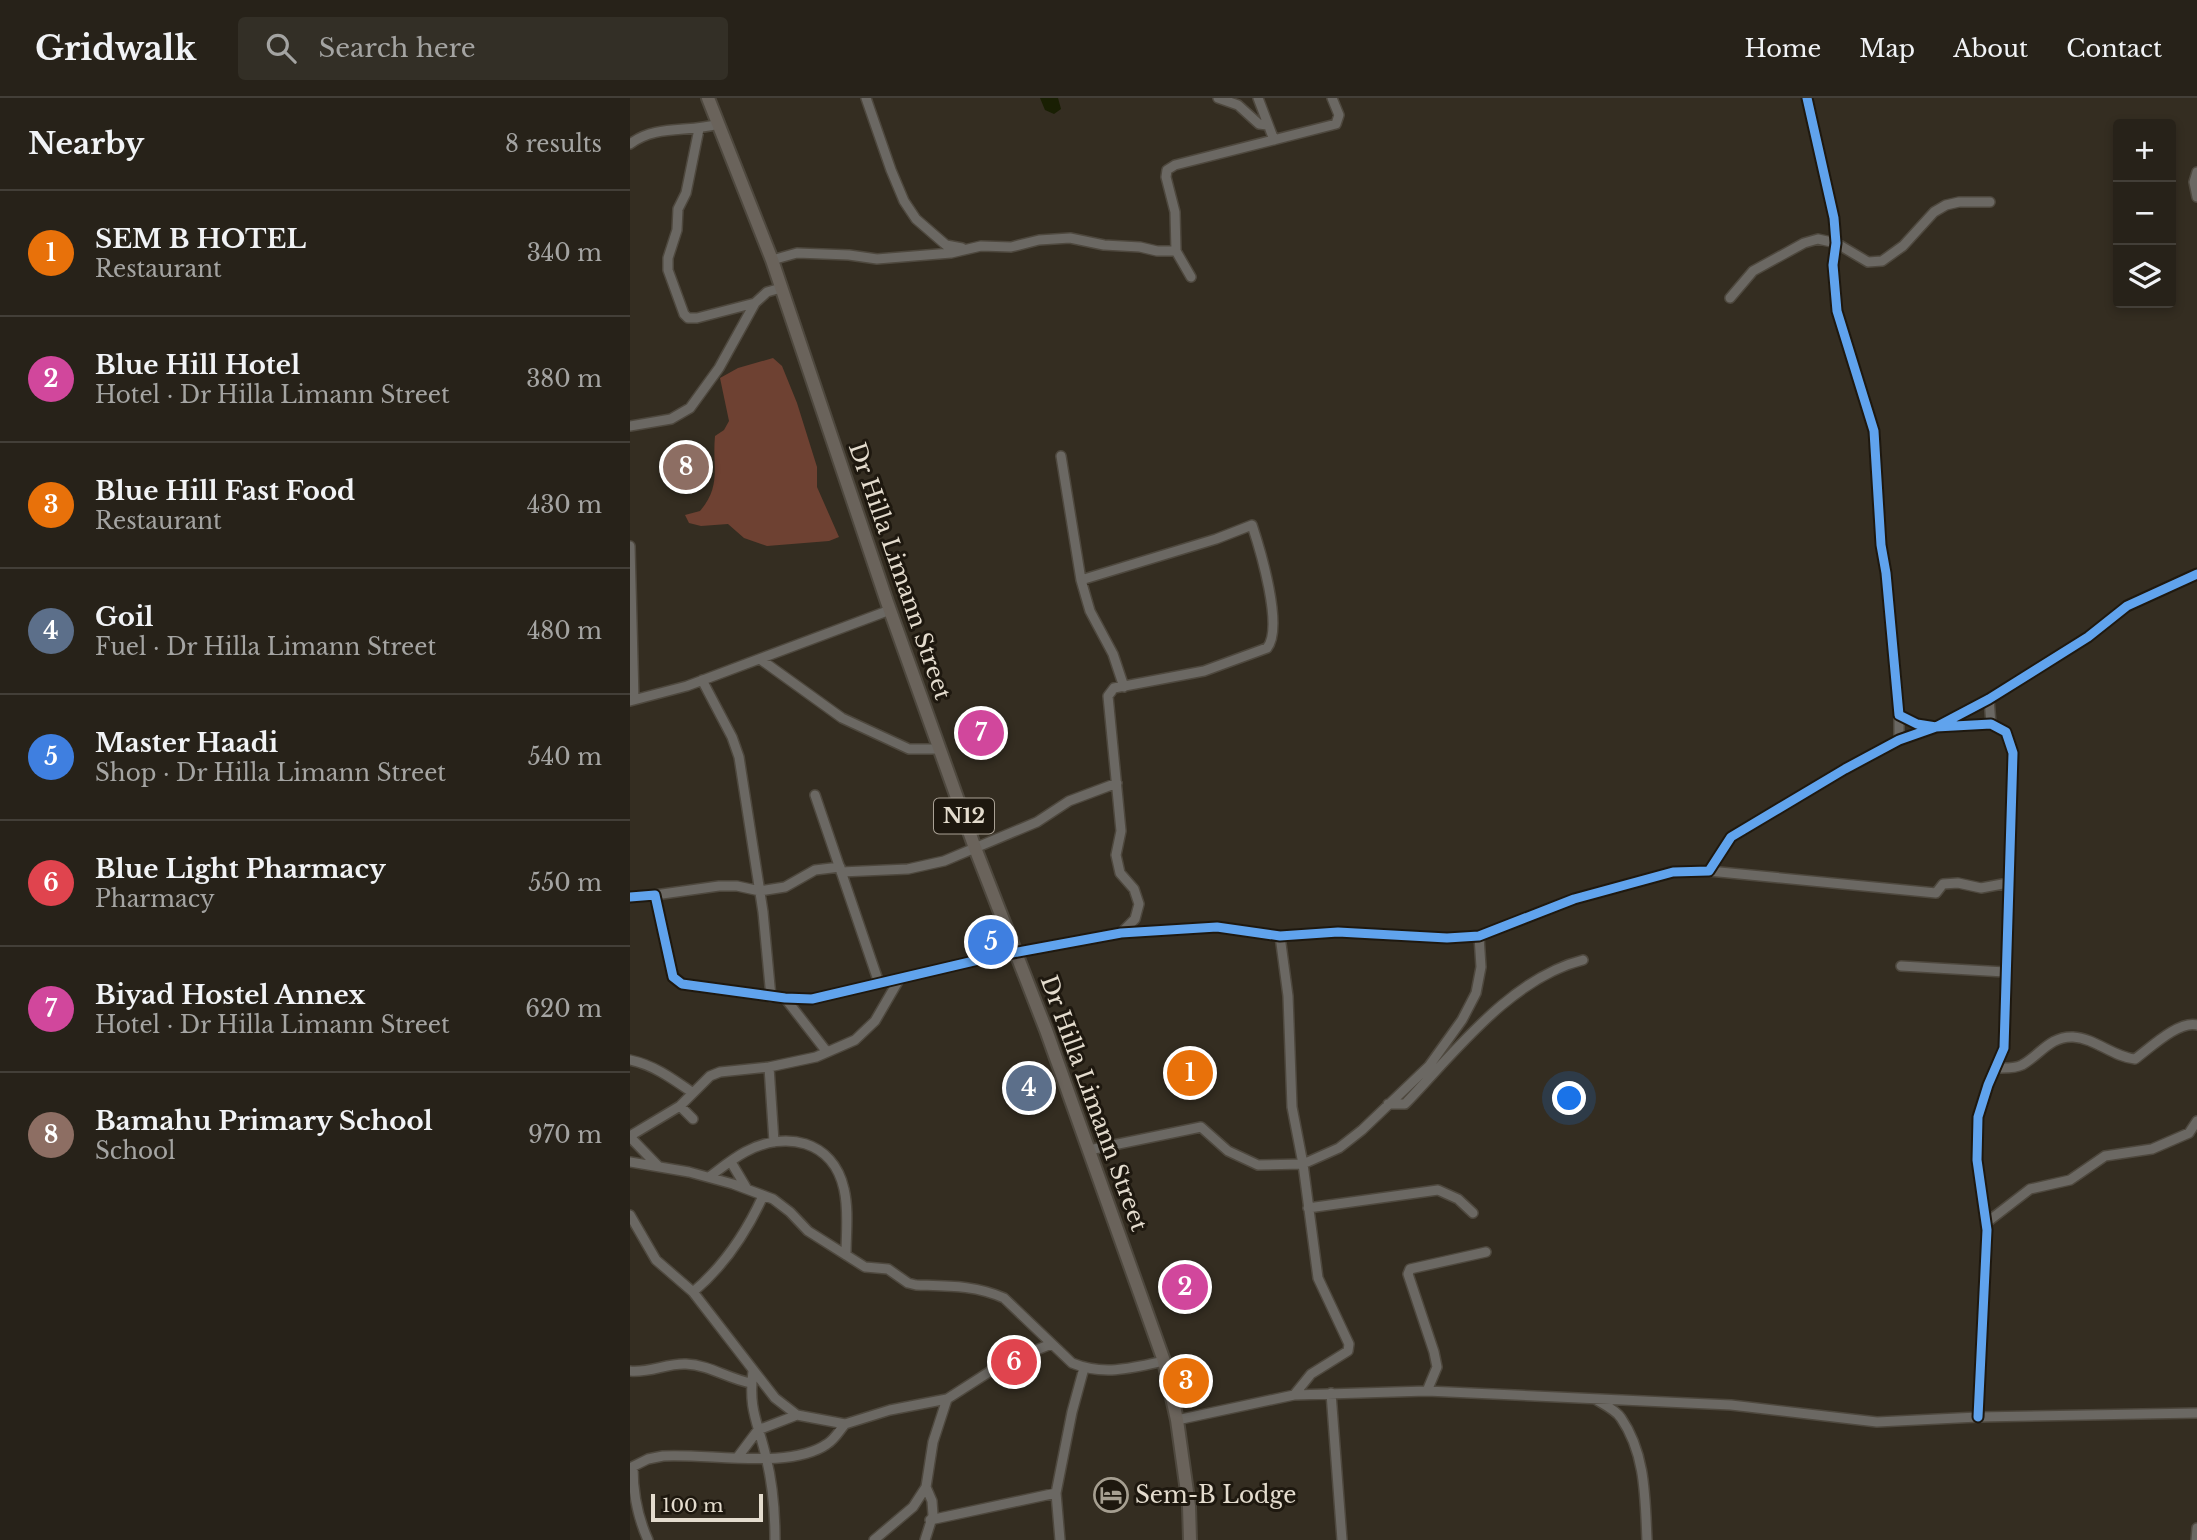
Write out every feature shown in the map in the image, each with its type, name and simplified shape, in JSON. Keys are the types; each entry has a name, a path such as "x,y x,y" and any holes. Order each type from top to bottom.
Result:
{"highway":[{"name":"Dr Hilla Limann Street","path":"709,98 772,260 890,610 1164,1361 1177,1420 1189,1506 1190,1540"}],"street":[{"path":"866,98 904,201 916,219 946,245 964,248"},
{"path":"1218,98 1238,105 1259,124 1267,125"},
{"path":"1258,98 1273,140"},
{"path":"1191,277 1176,251 1175,212 1166,177 1167,170 1175,165 1336,124 1339,115 1332,98"},
{"path":"1807,98 1829,191 1836,243 1833,265 1837,311 1874,431 1881,545 1886,573 1899,740"},
{"path":"630,144 653,132 699,129 718,124"},
{"path":"699,129 686,194 678,209 677,230 668,258 668,270 684,314 688,318 755,303"},
{"path":"2197,172 2194,182 2197,197"},
{"path":"1730,298 1753,271 1804,243 1818,239 1836,243 1868,262 1882,261 1903,246 1934,212 1946,205 1959,202 1990,202"},
{"path":"772,260 797,253 877,259 951,253 981,246 1011,247 1039,240 1070,238 1104,245 1176,251"},
{"path":"630,426 671,419 690,408 719,368 755,303 767,292 781,288"},
{"path":"1061,456 1081,580 1090,611 1113,654 1124,687"},
{"path":"1081,580 1216,539 1252,525 1259,544 1273,611 1272,642 1267,648 1203,671 1114,688 1108,696 1121,831 1116,855 1120,873 1134,889 1139,904 1135,919 1121,933"},
{"path":"630,546 632,701 702,680 890,610"},
{"path":"1709,871 1731,837 1899,740 1936,727 1989,699 2088,637 2127,606 2197,574"},
{"path":"760,659 842,718 909,749 940,749"},
{"path":"702,680 732,737 739,757 760,891 771,997"},
{"path":"1989,699 1991,724"},
{"path":"1899,715 1917,724 1936,727 1991,724 2006,732 2013,753 2004,1048 1978,1117 1978,1160 1986,1223 1978,1417"},
{"path":"630,897 727,886 760,891 785,887 815,870 908,869 944,861 1037,822 1069,801 1117,783"},
{"path":"815,795 879,983"},
{"path":"655,895 673,977 677,981 682,984 771,997 812,999 1016,953 1121,933 1217,927 1280,936 1338,932 1447,938 1479,936 1574,899 1673,872 1709,871 1936,893 1943,884 1958,883 1981,888 2008,883"},
{"path":"1280,936 1288,996 1292,1107 1303,1164 1318,1278 1349,1344 1348,1351 1311,1374 1294,1395"},
{"path":"1089,1150 1201,1127 1228,1151 1258,1164 1303,1164 1339,1148 1362,1130 1429,1066 1462,1020 1476,993 1481,967 1479,936"},
{"path":"1388,1104 1405,1104 1503,1003 1561,966 1583,960"},
{"path":"1901,966 2005,972"},
{"path":"659,1167 630,1137 680,1106 710,1076 720,1072 769,1067 816,1057 855,1040 875,1021 900,978"},
{"path":"785,998 827,1052"},
{"path":"1995,1068 2016,1067 2049,1043 2075,1037 2123,1058 2135,1059 2179,1026 2190,1023 2197,1025"},
{"path":"630,1060 645,1063 663,1072 693,1093"},
{"path":"769,1067 774,1142"},
{"path":"680,1106 693,1119"},
{"path":"1986,1223 2030,1189 2070,1180 2105,1156 2152,1149 2189,1133 2197,1121"},
{"path":"709,1177 744,1153 774,1142 795,1142 823,1151 832,1160 844,1189 846,1255"},
{"path":"630,1162 709,1177 773,1199 808,1231 865,1268 888,1269 908,1283 968,1286 991,1292 1004,1298 1072,1363 1084,1368 1124,1370 1164,1361"},
{"path":"732,1162 747,1189"},
{"path":"1308,1208 1438,1190 1458,1199 1473,1213"},
{"path":"694,1292 709,1279 730,1249 741,1239 763,1196"},
{"path":"630,1215 656,1260 694,1292 775,1398 797,1415 845,1424 890,1410 947,1398 1000,1365 1051,1344"},
{"path":"1427,1391 1437,1367 1408,1274 1410,1269 1486,1252"},
{"path":"630,1371 648,1371 686,1364 751,1383"},
{"path":"1060,1540 1056,1493 1084,1368"},
{"path":"753,1371 752,1414 767,1458 775,1510 775,1540"},
{"path":"1177,1420 1294,1395 1427,1391 1731,1405 1877,1422 1978,1417 2197,1413"},
{"path":"1331,1393 1342,1540"},
{"path":"874,1540 912,1507 926,1487 933,1442 947,1398"},
{"path":"1594,1398 1620,1416 1633,1442 1644,1479 1647,1540"},
{"path":"737,1458 758,1430 797,1415"},
{"path":"648,1540 642,1528 632,1467 648,1459 663,1456 767,1458 802,1454 819,1449 834,1439 845,1424"},
{"path":"925,1540 933,1515 932,1501 926,1487"},
{"path":"930,1520 1056,1493"},
{"path":"2196,1540 2197,1528"}],"shaded area":[{"path":"1040,98 1058,98 1061,109 1054,114 1045,110"},
{"path":"773,358 782,366 797,403 817,467 817,487 839,537 829,541 767,546 744,538 728,524 701,526 689,523 685,515 700,511 714,484 715,436 724,430 729,421 720,378 738,368"}],"cycle path":[{"path":"1807,98 1834,218 1836,243 1833,265 1837,311 1874,431 1881,545 1899,715 1917,724 1936,727 1991,724 2006,732 2013,753 2004,1048 1978,1117 1977,1160 1987,1230 1978,1417"},
{"path":"630,897 655,895 673,977 682,984 785,998 812,999 991,957 1121,933 1217,927 1280,936 1338,932 1447,938 1479,936 1574,899 1673,872 1709,871 1731,837 1899,740 1936,727 1989,699 2088,637 2127,606 2197,574"}],"place":[{"name":"Bamahu Primary School","path":"686,467"},
{"name":"Biyad Hostel Annex","path":"981,733"},
{"name":"Master Haadi","path":"991,942"},
{"name":"SEM B HOTEL","path":"1190,1073"},
{"name":"Goil","path":"1029,1088"},
{"name":"Blue Hill Hotel","path":"1185,1287"},
{"name":"Blue Light Pharmacy","path":"1014,1362"},
{"name":"Blue Hill Fast Food","path":"1186,1381"},
{"name":"Sem-B Lodge","path":"1111,1495"}]}
